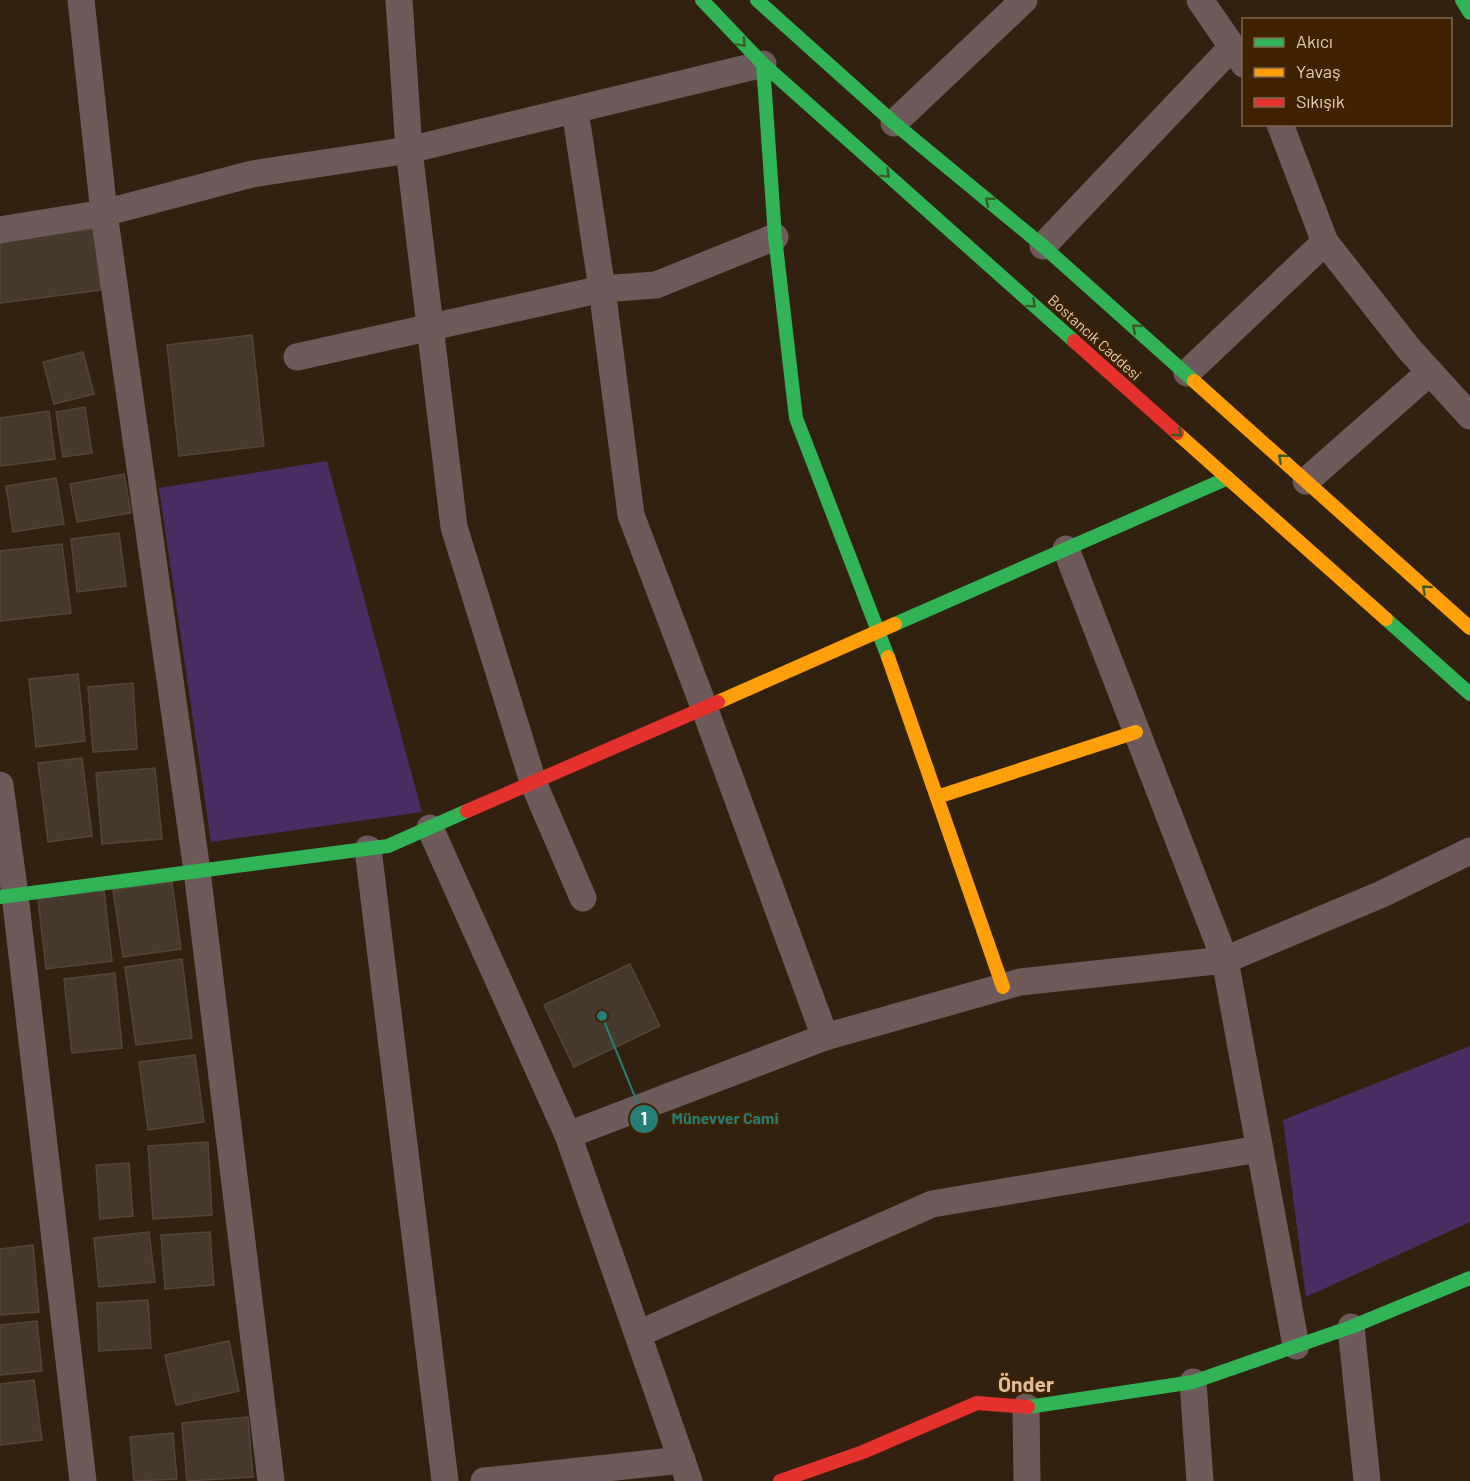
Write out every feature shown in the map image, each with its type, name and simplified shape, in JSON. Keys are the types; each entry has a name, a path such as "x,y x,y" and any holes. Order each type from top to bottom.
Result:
{"street":[{"path":"81,0 104,213 197,871 271,1481"},
{"path":"399,0 409,150 454,527 533,782 583,898"},
{"name":"Bostancık Caddesi","path":"702,0 763,64 1470,694"},
{"path":"757,0 894,123 1043,246 1470,628"},
{"path":"894,123 1024,0"},
{"path":"1043,246 1238,56 1200,0"},
{"path":"1462,0 1470,13"},
{"path":"0,230 104,213 252,174 409,150 763,64 774,237 796,418 879,630 1003,987"},
{"path":"575,110 603,289 631,515 825,1036"},
{"path":"1281,126 1325,242 1409,349 1470,416"},
{"path":"297,357 603,289 656,285 774,237"},
{"path":"1187,373 1325,242"},
{"path":"1306,481 1430,372"},
{"path":"7,896 388,846 1228,478"},
{"path":"1066,549 1225,960 1296,1346"},
{"path":"937,797 1136,732"},
{"path":"0,785 7,896 83,1481"},
{"path":"430,828 568,1135 686,1470 484,1481"},
{"path":"368,849 445,1481"},
{"path":"568,1135 825,1036 1020,982 1225,960 1382,894 1470,851"},
{"path":"638,1335 932,1204 1259,1149"},
{"path":"780,1481 863,1452 977,1403 1026,1407 1193,1382 1351,1327 1470,1278"},
{"path":"1351,1327 1367,1481"},
{"path":"1193,1382 1200,1481"},
{"path":"1026,1407 1027,1481"}],"shaded area":[{"path":"327,461 422,812 211,842 159,488"},
{"path":"1470,1046 1470,1222 1306,1297 1283,1120"}],"building":[{"path":"93,229 101,290 0,303 0,241"},
{"path":"252,335 264,446 179,456 167,345"},
{"path":"83,352 94,394 54,404 43,362"},
{"path":"85,407 92,453 63,457 56,412"},
{"path":"49,411 55,459 0,466 0,418"},
{"path":"124,474 131,513 77,522 70,484"},
{"path":"56,478 64,524 13,532 6,486"},
{"path":"119,533 126,586 77,592 71,539"},
{"path":"62,544 71,613 0,621 0,551"},
{"path":"78,674 85,741 36,747 29,679"},
{"path":"133,683 137,749 93,752 88,687"},
{"path":"82,758 92,836 48,842 38,763"},
{"path":"155,768 162,839 102,844 96,773"},
{"path":"172,882 181,949 123,957 113,890"},
{"path":"104,890 112,961 46,969 38,898"},
{"path":"182,959 192,1038 136,1045 125,967"},
{"path":"630,964 660,1026 574,1067 544,1005"},
{"path":"115,973 122,1048 72,1053 64,979"},
{"path":"195,1055 204,1122 148,1130 139,1062"},
{"path":"208,1142 212,1215 153,1219 148,1146"},
{"path":"129,1163 133,1216 100,1219 96,1165"},
{"path":"149,1232 155,1282 99,1287 94,1238"},
{"path":"210,1232 214,1285 165,1289 161,1235"},
{"path":"33,1245 39,1312 0,1315 0,1249"},
{"path":"148,1300 151,1348 99,1351 97,1303"},
{"path":"37,1321 42,1371 0,1375 0,1325"},
{"path":"229,1341 239,1391 176,1405 165,1355"},
{"path":"34,1380 42,1440 0,1445 0,1384"},
{"path":"248,1417 253,1477 187,1481 182,1423"},
{"path":"173,1433 177,1479 134,1481 130,1437"}],"traffic: fast":[{"path":"702,0 763,64 1074,341"},
{"path":"757,0 894,123 1043,246 1194,381"},
{"path":"1462,0 1470,13"},
{"path":"763,64 775,237 796,418 888,657"},
{"path":"895,624 1228,478"},
{"path":"1386,619 1470,694"},
{"path":"0,897 388,846 467,811"},
{"path":"1028,1407 1193,1382 1351,1327 1470,1278"}],"traffic: slow":[{"path":"1194,381 1470,628"},
{"path":"1177,433 1386,619"},
{"path":"718,702 895,624"},
{"path":"888,657 1003,987"},
{"path":"937,797 1136,732"}],"traffic: jam":[{"path":"1074,341 1177,433"},
{"path":"467,811 718,702"},
{"path":"780,1481 863,1452 977,1403 1028,1407"}],"place":[{"name":"Münevver Cami","path":"602,1016"}],"district":[{"name":"Önder","path":"1026,1383"}]}
